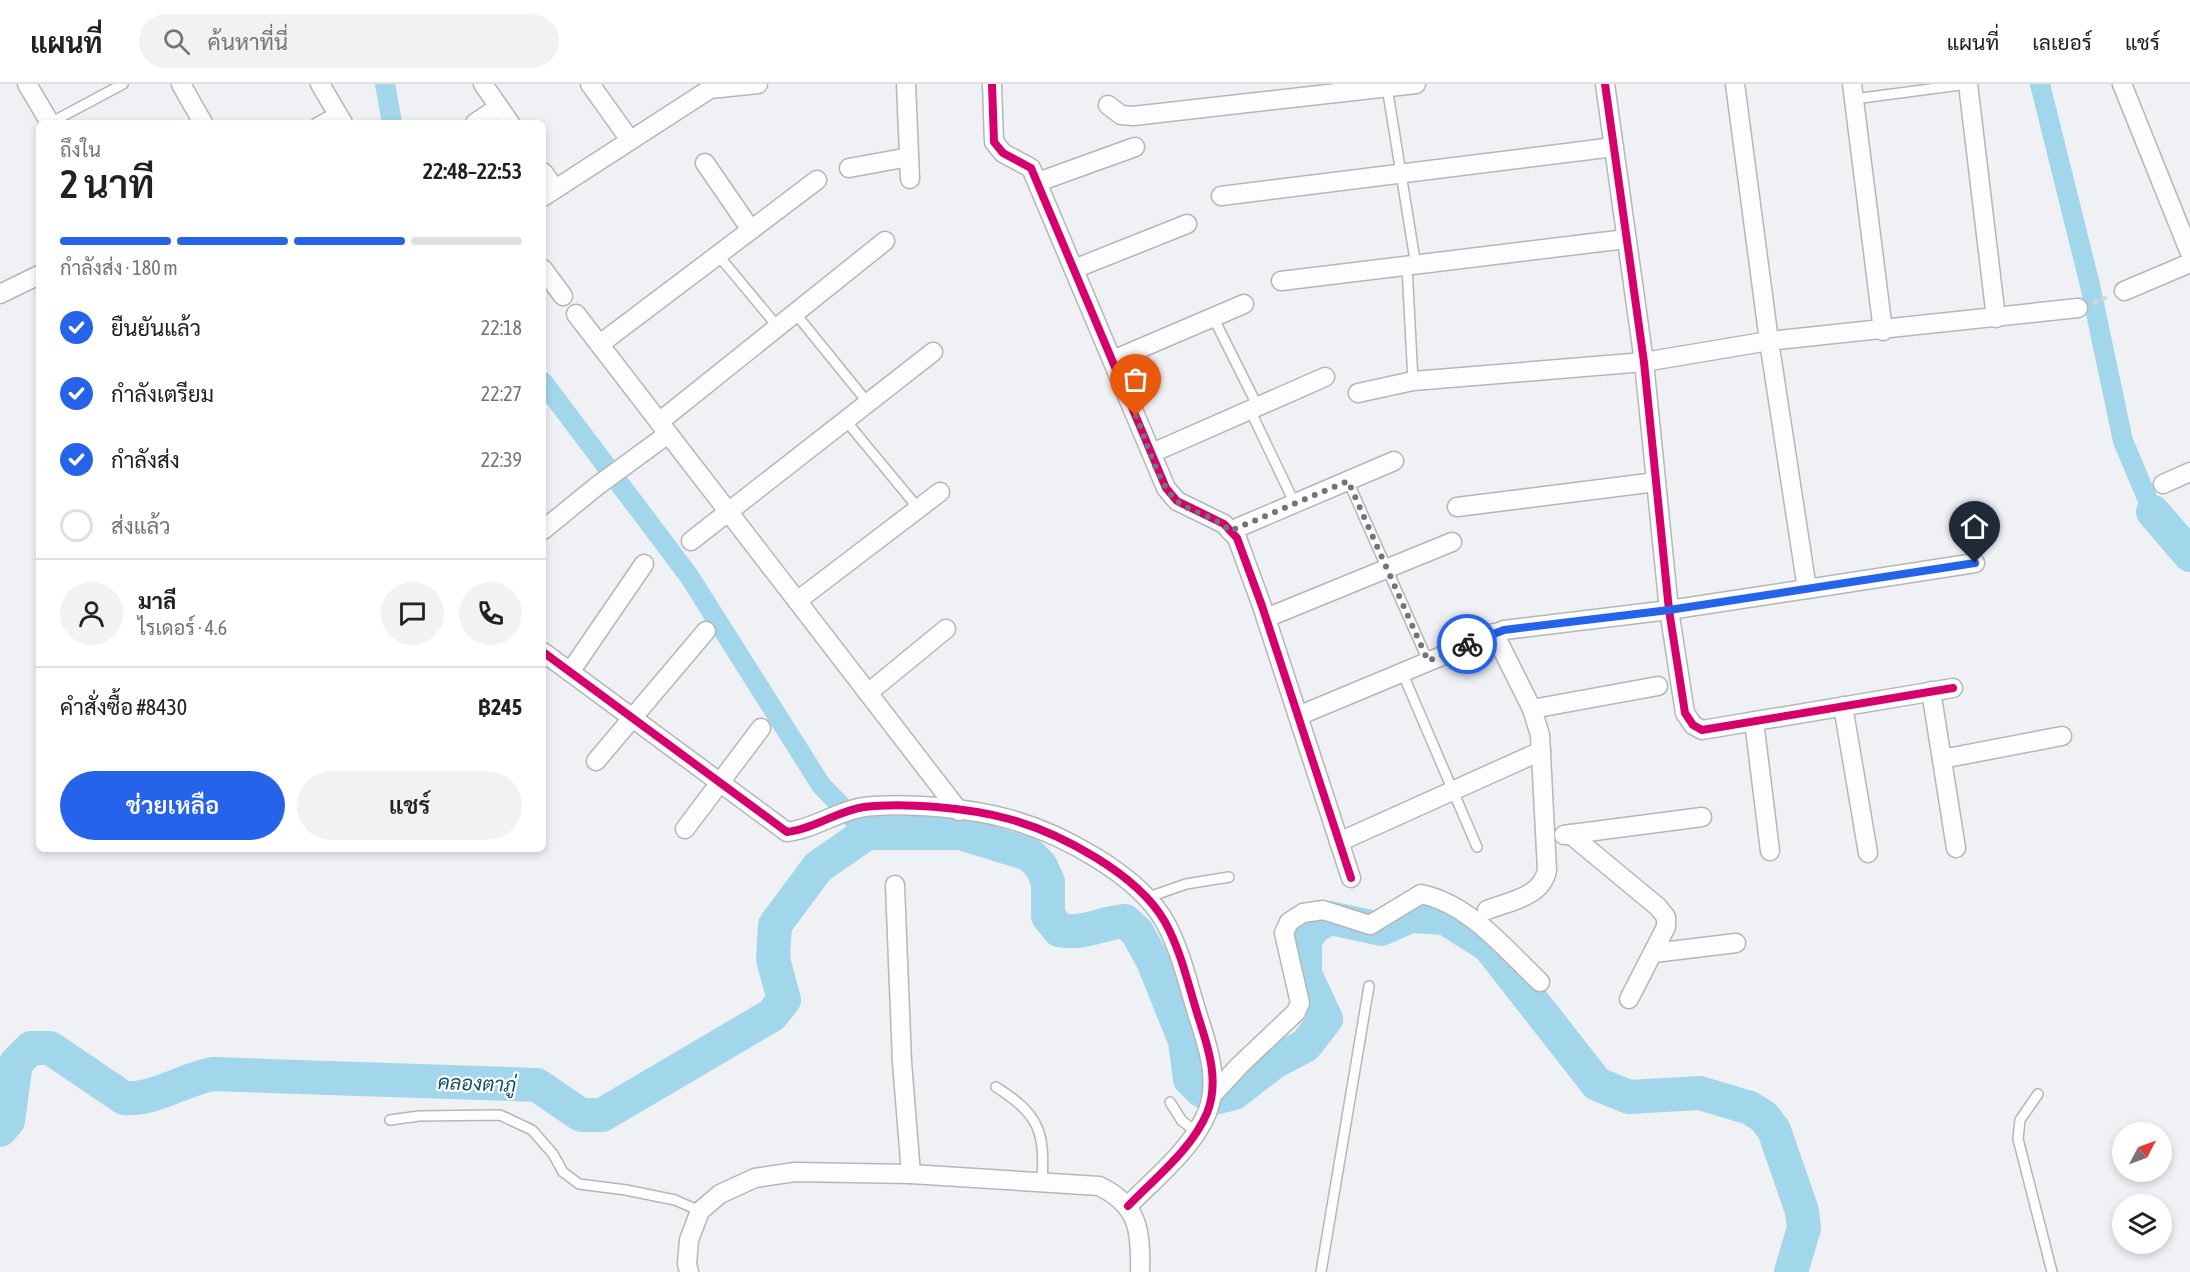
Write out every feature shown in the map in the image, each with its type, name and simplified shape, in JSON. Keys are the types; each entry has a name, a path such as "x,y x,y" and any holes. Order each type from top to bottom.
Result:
{"street":[{"path":"27,84 48,120"},
{"path":"181,84 201,120"},
{"path":"320,84 339,118"},
{"path":"483,84 508,120"},
{"path":"590,84 630,140"},
{"path":"549,193 708,87 758,84"},
{"path":"906,84 910,179"},
{"path":"992,84 994,142 1003,153 1031,168 1038,182 1166,488 1177,501 1224,524 1237,538 1266,618 1351,878"},
{"path":"1108,105 1121,115 1133,116 1416,84"},
{"path":"1605,84 1644,362 1669,610 1685,713 1693,725 1702,730 1953,688"},
{"path":"1735,84 1769,341 1807,589"},
{"path":"1968,84 1996,318"},
{"path":"2122,84 2190,253"},
{"path":"1853,91 1883,331"},
{"path":"480,120 499,107"},
{"path":"1038,182 1135,147"},
{"path":"1221,196 1614,147"},
{"path":"849,168 909,156"},
{"path":"705,164 751,230"},
{"path":"600,344 817,180"},
{"path":"1074,269 1187,224"},
{"path":"1281,281 1626,238"},
{"path":"546,528 623,466 778,327 885,241"},
{"path":"2124,291 2190,263"},
{"path":"546,273 563,296"},
{"path":"0,294 36,276"},
{"path":"1113,360 1244,304"},
{"path":"1359,393 1413,381 1644,362 1769,341 1883,331 2078,308"},
{"path":"576,314 959,811"},
{"path":"691,541 933,352"},
{"path":"1152,453 1325,377"},
{"path":"1230,531 1394,461"},
{"path":"2163,484 2190,472"},
{"path":"1457,507 1656,482"},
{"path":"797,601 940,492"},
{"path":"1266,618 1452,542"},
{"path":"1298,716 1504,630 1669,610 1975,563"},
{"path":"570,672 644,564"},
{"path":"868,693 946,629"},
{"path":"596,761 706,630"},
{"path":"1487,910 1537,891 1545,881 1547,837 1541,751 1532,709 1494,633"},
{"path":"546,654 787,832 801,830 830,817 864,807 939,808 1009,819 1084,849 1137,887 1164,920 1179,955 1210,1052 1213,1094"},
{"path":"1532,709 1658,686"},
{"path":"1930,691 1956,848"},
{"path":"1843,706 1868,853"},
{"path":"1754,721 1770,851"},
{"path":"685,829 761,728"},
{"path":"1942,759 2062,736"},
{"path":"1339,842 1541,751"},
{"path":"1547,837 1702,817"},
{"path":"1570,834 1658,907 1666,917 1666,927 1629,999"},
{"path":"895,885 902,1062 911,1174"},
{"path":"1128,1206 1197,1132 1213,1094 1239,1065 1296,1012 1300,1002 1284,933 1289,922 1303,913 1323,910 1370,925 1421,894 1434,897 1470,916 1540,982"},
{"path":"1654,952 1736,943"},
{"path":"690,1272 687,1264 689,1240 700,1211 720,1194 755,1178 795,1172 911,1174 1099,1186 1116,1194 1128,1206 1141,1237 1140,1272"}],"lane":[{"path":"56,120 123,84"},
{"path":"1853,91 1968,84"},
{"path":"1380,87 1401,175 1412,266 1413,381"},
{"path":"718,255 778,327"},
{"path":"795,314 868,403"},
{"path":"1214,317 1295,504"},
{"path":"846,421 919,509"},
{"path":"1348,481 1428,661"},
{"path":"1402,672 1477,847"},
{"path":"1146,898 1186,884 1229,877"},
{"path":"1321,1272 1369,986"},
{"path":"996,1087 1027,1108 1036,1123 1044,1149 1042,1182"},
{"path":"2038,1094 2020,1120 2018,1139 2052,1272"},
{"path":"1170,1102 1182,1121 1197,1132"},
{"path":"390,1120 419,1116 500,1115 532,1130 553,1154 563,1172 579,1184 626,1190 675,1200 700,1211"}],"path":[{"path":"2078,308 2124,291"}],"waterway":[{"path":"385,84 391,120"},
{"path":"2040,84 2090,285 2123,441 2153,512"},
{"path":"546,386 689,576 821,785 867,833"},
{"path":"2153,512 2190,555"},
{"name":"คลองตาภู่","path":"0,1130 8,1121 16,1063 31,1048 50,1048 124,1098 146,1096 213,1074 537,1085 581,1115 602,1115 772,1015 784,1000 773,959 775,925 818,867 867,833 960,833 1029,854 1041,866 1048,882 1048,916 1059,930 1084,930 1125,921 1137,932 1153,961 1185,1041 1190,1079 1202,1091 1218,1097 1234,1093 1274,1062 1305,1046 1326,1019 1305,974 1305,939 1315,926 1330,918 1381,929 1411,916 1445,918 1489,946 1597,1084 1629,1097 1700,1093 1750,1108 1764,1117 1774,1130 1802,1211 1804,1228 1791,1272"}],"cycle path":[{"path":"992,84 994,142 1003,153 1031,168 1166,488 1177,501 1224,524 1237,538 1262,606 1351,878"},
{"path":"1605,84 1644,362 1669,610 1685,713 1693,725 1702,730 1953,688"},
{"path":"546,654 787,832 864,807 936,807 993,815 1029,825 1074,845 1117,872 1153,904 1176,944 1184,968 1209,1052 1213,1076 1212,1089 1207,1113 1192,1139 1128,1206"}],"way so far":[{"path":"1136,416 1166,488 1177,501 1224,524 1230,531 1348,481 1428,661 1467,644"}],"route":[{"path":"1467,644 1504,630 1669,610 1975,563"}]}
